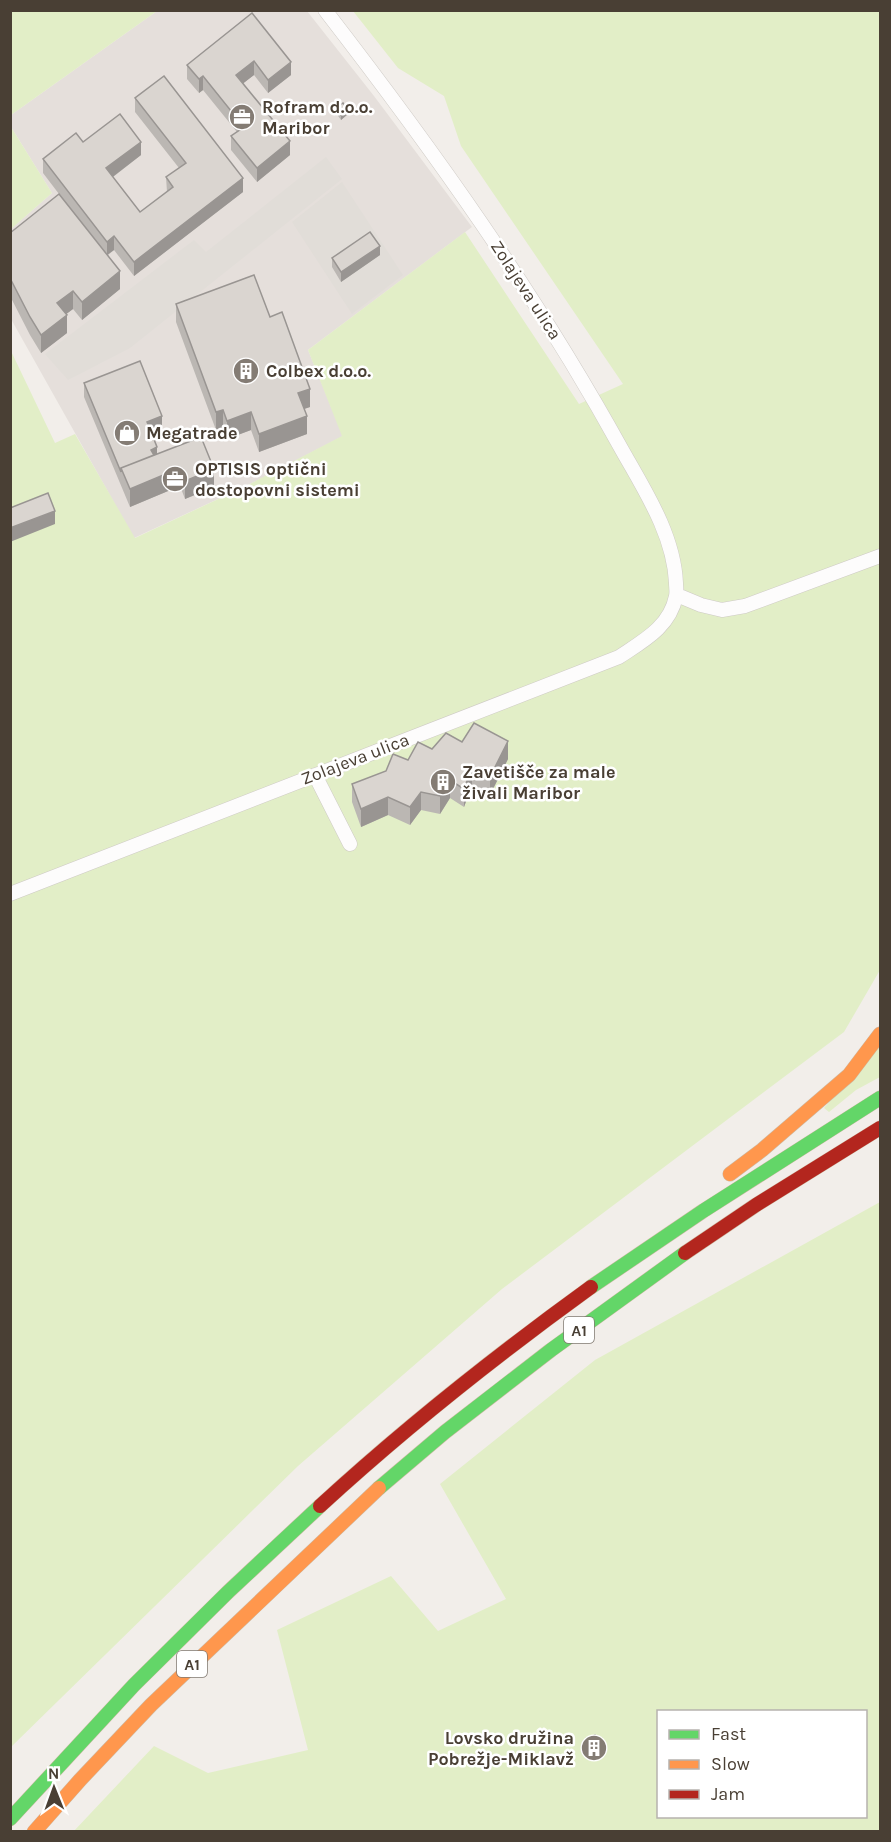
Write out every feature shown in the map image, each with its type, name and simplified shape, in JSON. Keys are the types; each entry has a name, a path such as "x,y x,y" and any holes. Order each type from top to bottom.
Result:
{"highway":[{"path":"717,1184 762,1150 849,1075 880,1034"},
{"name":"A1","path":"10,1819 133,1685 300,1523 428,1413 530,1331 666,1235 880,1098"},
{"name":"A1","path":"34,1832 135,1721 224,1634 360,1505 445,1432 551,1350 688,1251 810,1170 880,1128"},
{"path":"810,1170 838,1167 870,1150"},
{"path":"666,1235 680,1210"}],"street":[{"name":"Zolajeva ulica","path":"10,894 619,657 656,633 669,614 677,595 676,567 670,546 651,502 587,386 541,310 481,221 397,103 325,10"},
{"path":"677,595 701,605 722,610 746,606 880,556"},
{"path":"315,775 350,844"}],"shaded area":[{"path":"157,11 307,11 472,227 308,350 343,436 246,486 134,538 11,319 11,229 52,193 11,127 11,115"},
{"path":"326,157 342,179 130,348 68,380 45,354 194,240 206,252"},
{"path":"342,182 403,275 352,314 292,222"}],"green space":[{"path":"11,10 157,10 157,11 11,115"},
{"path":"353,11 880,11 880,970 844,1032 502,1289 298,1466 11,1747 10,349 55,443 75,434 135,538 246,486 342,436 308,350 465,232 579,404 623,384 461,146 444,96 398,68"},
{"path":"11,127 52,193 10,229"},
{"path":"880,1046 880,1077 856,1090 829,1112 824,1108"},
{"path":"880,1202 880,1831 73,1832 154,1746 208,1773 308,1750 277,1630 391,1576 438,1631 506,1599 440,1484 595,1360"}],"building":[{"name":"Rofram d.o.o. Maribor","path":"252,13 291,62 268,80 254,61 236,75 290,141 257,168 231,136 244,127 203,76 199,79 187,65"},
{"path":"164,76 243,178 134,262 114,236 107,242 43,159 76,133 83,142 120,114 141,142 106,168 140,212 173,187 166,177 186,163 135,98"},
{"path":"343,103 348,110 341,115 336,108"},
{"path":"59,194 120,271 82,302 73,291 57,303 67,315 41,335 10,278 10,233"},
{"path":"370,232 380,246 341,272 332,258"},
{"name":"Colbex d.o.o.","path":"254,275 270,317 282,312 310,389 298,393 307,416 259,434 251,412 227,421 223,410 216,412 176,304"},
{"name":"Megatrade","path":"140,361 162,416 147,422 157,447 151,450 154,455 121,468 121,472 84,383"},
{"path":"201,437 214,469 185,481 180,468 130,489 121,468"},
{"path":"48,493 55,511 10,528 10,508"},
{"path":"474,723 508,741 490,777 472,767 464,789 450,780 440,796 421,792 410,807 388,797 361,809 352,784 386,771 393,754 408,760 418,742 432,749 446,733 462,742"},
{"path":"595,1735 602,1748 592,1753 585,1740"}],"traffic: fast":[{"path":"591,1287 703,1211 880,1098"},
{"path":"379,1488 445,1432 551,1350 685,1253"},
{"path":"10,1819 134,1685 228,1592 320,1506"}],"traffic: slow":[{"path":"730,1174 762,1150 849,1075 880,1034"},
{"path":"34,1832 151,1705 379,1488"}],"traffic: jam":[{"path":"685,1253 756,1205 880,1128"},
{"path":"320,1506 452,1392 591,1287"}],"place":[{"name":"Rofram d.o.o. Maribor","path":"242,117"},
{"name":"Colbex d.o.o.","path":"246,371"},
{"name":"Megatrade","path":"127,433"},
{"name":"OPTISIS optični dostopovni sistemi","path":"175,479"},
{"name":"Zavetišče za male živali Maribor","path":"443,782"},
{"name":"Lovsko družina Pobrežje-Miklavž","path":"594,1748"}]}
